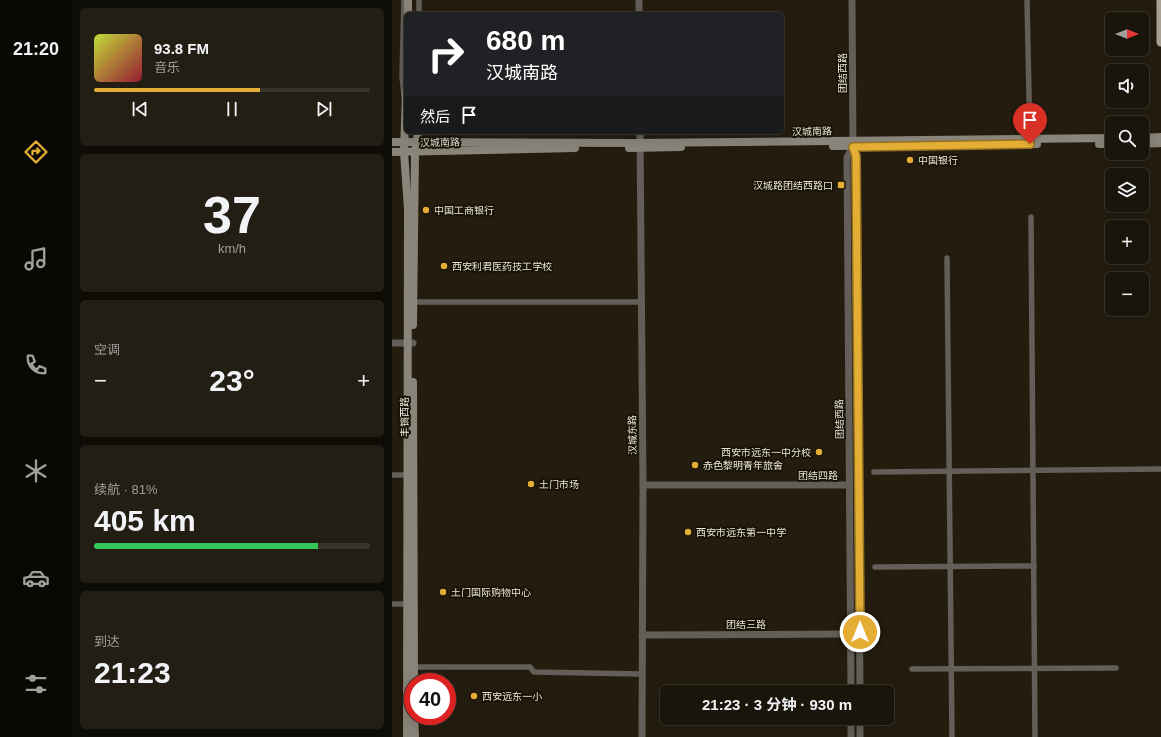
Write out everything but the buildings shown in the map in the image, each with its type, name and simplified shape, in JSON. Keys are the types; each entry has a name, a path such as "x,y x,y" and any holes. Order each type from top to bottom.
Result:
{"main road":[{"path":"408,0 408,12"},
{"path":"412,0 412,12"},
{"path":"1161,0 1161,42"},
{"name":"丰镐西路","path":"405,134 404,152 408,209 411,343 411,604 409,736"},
{"name":"丰镐西路","path":"414,673 408,475 411,343 414,302 415,152 418,134"},
{"path":"1149,138 1161,137"},
{"name":"汉城南路","path":"1030,142 1105,138"},
{"name":"汉城南路","path":"392,142 418,141 640,145 1030,142 1105,144"},
{"path":"1149,144 1161,143"},
{"name":"汉城南路","path":"392,152 464,152 476,150 640,145"},
{"name":"丰镐西路","path":"409,736 412,725"}],"street":[{"path":"404,0 402,76 404,95"},
{"path":"419,0 419,12"},
{"path":"639,0 639,12"},
{"name":"团结西路","path":"852,0 853,144 856,156 860,685"},
{"path":"1027,0 1030,142"},
{"name":"汉城东路","path":"640,134 643,486 641,674 642,737"},
{"name":"团结西路","path":"851,685 846,157 853,144"},
{"path":"1031,217 1035,737"},
{"path":"947,258 952,737"},
{"path":"414,302 641,302"},
{"path":"392,343 411,343"},
{"path":"874,472 1161,469"},
{"path":"392,475 408,475"},
{"name":"团结四路","path":"643,486 849,485"},
{"path":"875,567 1034,566"},
{"path":"392,604 411,604"},
{"name":"团结三路","path":"642,634 851,634"},
{"path":"414,667 530,667 534,672 641,674"},
{"path":"912,669 1116,668"},
{"path":"851,725 851,737"},
{"path":"860,725 860,737"}],"shaded area":[{"path":"648,134 737,134 737,135"}],"place":[{"name":"中国银行","path":"910,160"},
{"name":"汉城路团结西路口","path":"841,185"},
{"name":"中国工商银行","path":"426,210"},
{"name":"西安利君医药技工学校","path":"444,266"},
{"name":"西安市远东一中分校","path":"819,452"},
{"name":"赤色黎明青年旅舍","path":"695,465"},
{"name":"土门市场","path":"531,484"},
{"name":"西安市远东第一中学","path":"688,532"},
{"name":"土门国际购物中心","path":"443,592"},
{"name":"西安远东一小","path":"474,696"}],"route":[{"path":"860,632 856,156 853,147 1030,144"}]}
